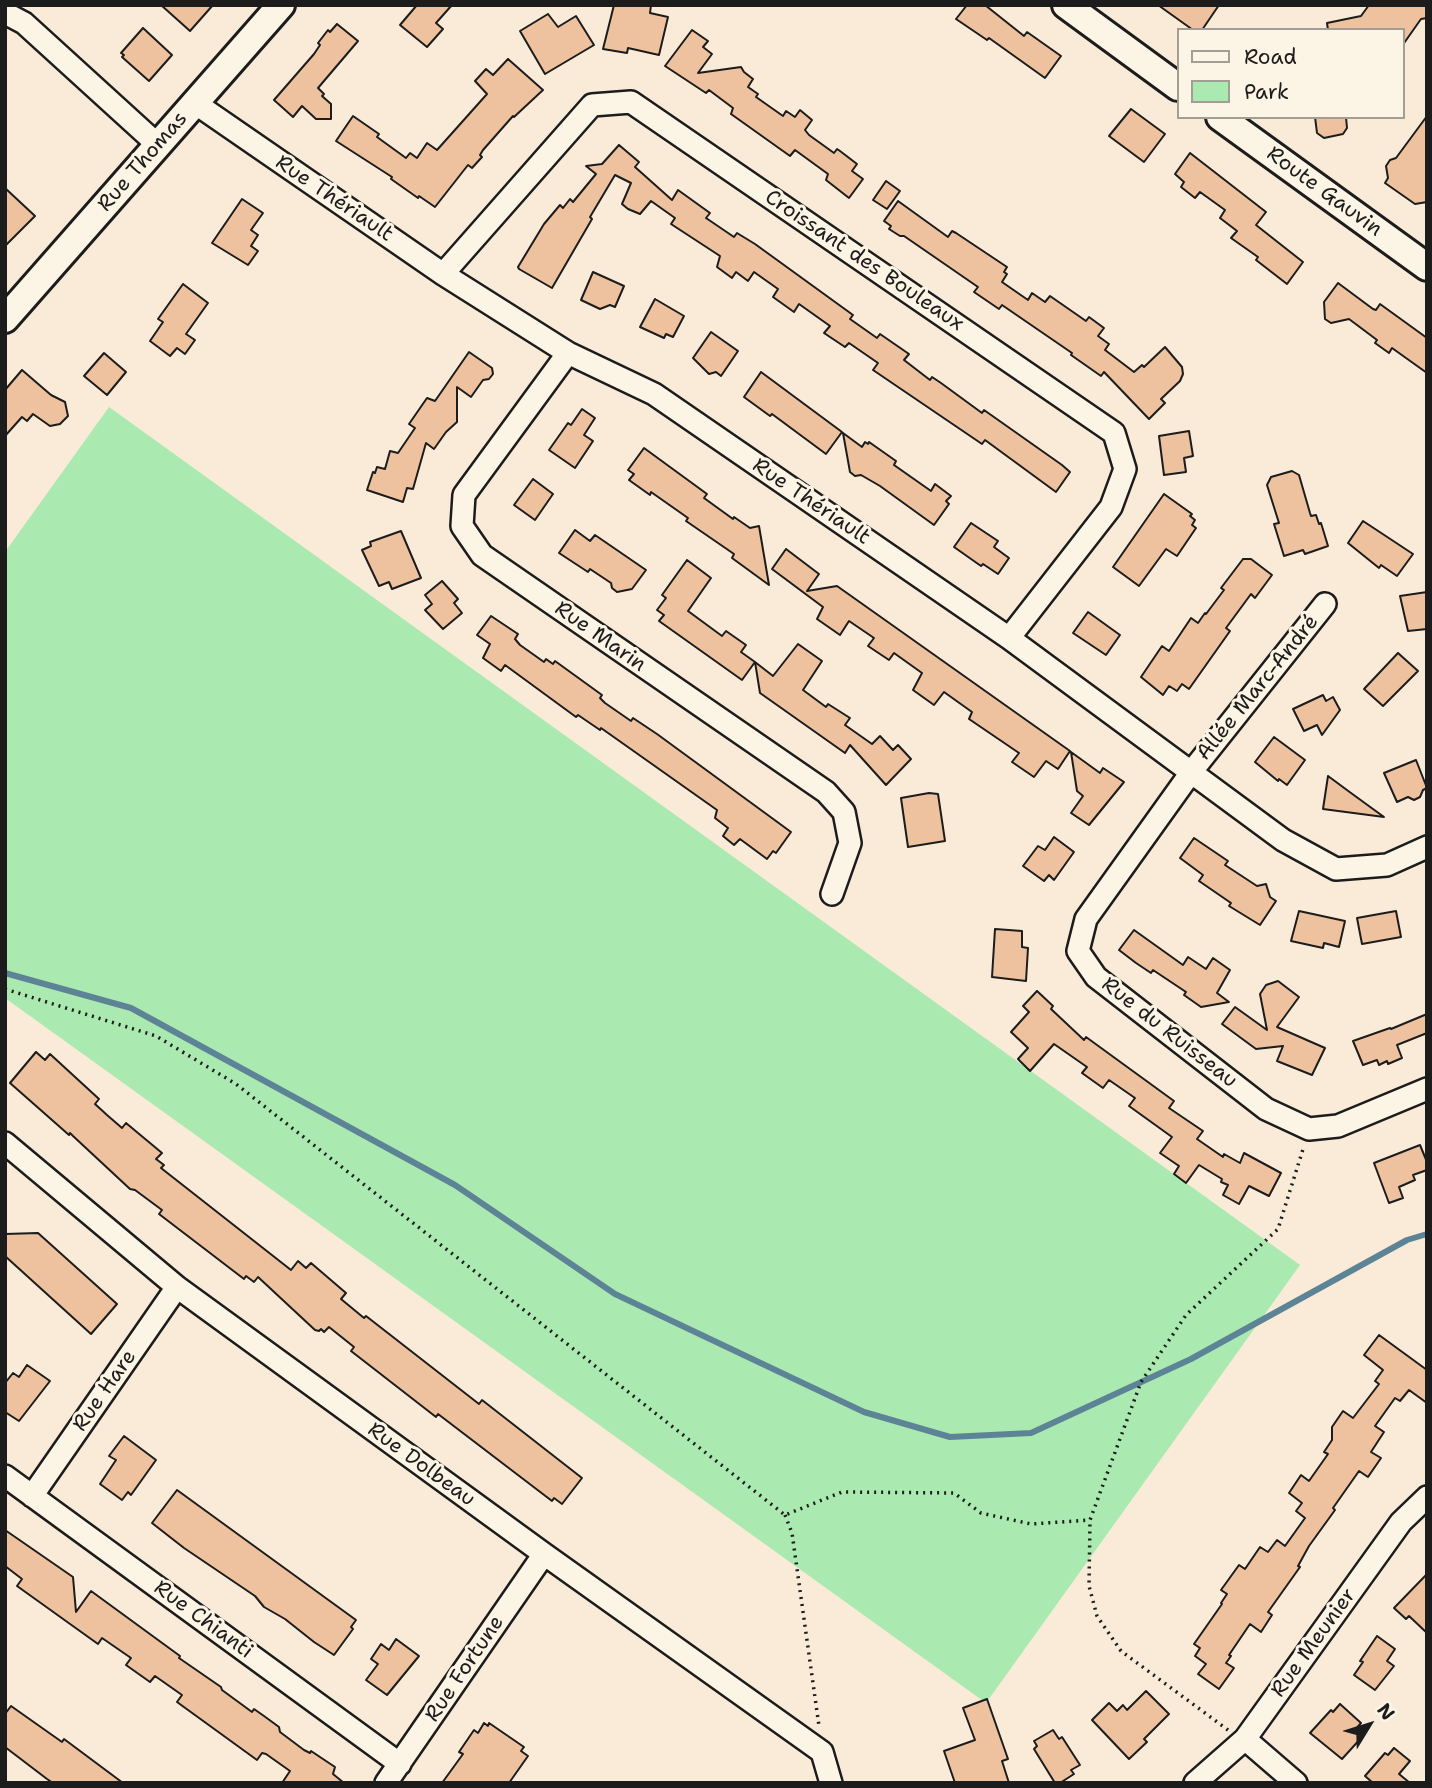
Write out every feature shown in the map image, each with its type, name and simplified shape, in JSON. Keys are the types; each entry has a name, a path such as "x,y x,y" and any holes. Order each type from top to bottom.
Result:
{"street":[{"name":"Rue Thomas","path":"5,319 281,5"},
{"path":"1066,5 1176,86"},
{"path":"5,13 24,23 158,145"},
{"name":"Croissant des Bouleaux","path":"443,274 592,105 631,102 1114,433 1125,469 1111,506 1009,638"},
{"name":"Rue Thériault","path":"194,103 443,274 568,353 654,394 1009,638 1283,840 1336,869 1387,865 1427,847"},
{"name":"Route Gauvin","path":"1223,119 1427,267"},
{"name":"Rue Marin","path":"568,353 464,495 462,526 482,555 826,792 844,812 850,844 832,894"},
{"name":"Allée Marc-André","path":"1192,771 1325,604"},
{"name":"Rue du Ruisseau","path":"1192,771 1086,919 1079,951 1096,977 1244,1093 1266,1109 1309,1129"},
{"path":"1309,1129 1338,1126 1427,1089"},
{"name":"Rue Dolbeau","path":"5,1143 177,1287 822,1752"},
{"name":"Rue Hare","path":"32,1496 177,1287"},
{"name":"Rue Chianti","path":"5,1476 400,1764"},
{"name":"Rue Meunier","path":"1195,1783 1245,1738 1401,1522 1427,1497"},
{"name":"Rue Fortune","path":"387,1783 544,1554"},
{"path":"1245,1738 1296,1783"},
{"path":"822,1752 831,1783"}],"path":[{"path":"5,989 156,1036 236,1084 785,1515 792,1533 822,1752"},
{"path":"1245,1738 1230,1732 1121,1651 1097,1616 1089,1586 1090,1520 1141,1382 1186,1315 1278,1229 1309,1129"},
{"path":"785,1515 842,1492 954,1493 981,1513 1031,1524 1090,1520"}],"green space":[{"path":"109,407 1300,1265 986,1703 5,998 5,552"}],"building":[{"path":"161,5 213,5 190,31"},
{"path":"417,5 452,5 436,23 443,29 427,47 400,25"},
{"path":"614,5 651,5 650,13 668,17 659,55 628,48 627,53 603,49"},
{"path":"967,5 985,5 1024,36 1027,32 1061,56 1045,78 989,38 987,40 956,19"},
{"path":"1158,5 1219,5 1203,28 1190,28"},
{"path":"1369,5 1427,5 1427,18 1421,19 1404,43 1404,28 1328,28 1327,23 1361,16"},
{"path":"548,14 558,27 576,16 594,45 545,74 520,31"},
{"path":"337,24 358,41 318,88 331,104 331,119 316,119 302,106 293,117 274,100 314,54 328,30 330,32"},
{"path":"143,28 172,55 149,81 122,57 124,55 121,53"},
{"path":"692,30 708,41 703,47 712,54 698,73 741,67 753,79 748,87 758,94 756,97 783,116 786,111 795,117 800,110 812,120 805,130 809,135 834,153 837,149 857,164 852,171 863,179 849,198 826,180 828,174 795,150 790,156 731,114 733,108 709,90 706,93 665,66"},
{"path":"508,59 543,90 513,116 483,150 480,155 482,157 472,168 468,165 435,207 336,141 353,116 406,158 410,153 417,158 427,143 437,150 487,94 475,81 486,69 493,75"},
{"path":"1131,109 1165,134 1144,162 1109,136"},
{"path":"1427,116 1427,202 1415,204 1385,183 1388,178 1386,166 1390,160 1396,158"},
{"path":"1315,119 1346,119 1347,128 1343,134 1324,138 1317,133"},
{"path":"619,145 639,162 635,167 672,200 678,190 710,213 706,218 734,237 737,233 755,244 853,315 850,319 877,338 880,334 909,354 904,360 930,380 932,377 982,413 984,410 1062,465 1070,472 1056,492 985,440 982,444 873,370 878,363 849,343 845,347 824,333 830,326 799,304 794,312 773,297 778,289 754,272 748,281 736,272 732,278 717,267 720,256 671,224 675,218 651,201 640,214 628,209 622,204 631,183 615,175 552,288 519,269 544,224 560,205 563,208 570,199 573,202 596,174 586,166 602,164"},
{"path":"1190,153 1266,212 1256,225 1303,262 1287,284 1256,260 1258,257 1231,238 1237,231 1220,218 1225,210 1200,192 1195,198 1181,187 1184,182 1175,174"},
{"path":"886,181 900,191 887,209 873,200"},
{"path":"5,188 35,216 5,246"},
{"path":"242,199 263,213 251,230 258,235 251,246 258,251 248,265 212,243"},
{"path":"898,201 948,237 952,231 956,233 1007,267 1004,272 1007,274 1002,282 1028,300 1032,293 1045,302 1050,296 1086,321 1089,317 1104,328 1098,336 1109,344 1105,350 1134,372 1142,365 1144,367 1165,347 1182,367 1183,374 1180,381 1161,399 1165,403 1149,419 1104,372 1101,376 1002,305 999,309 974,292 978,287 904,236 889,229 891,226 884,221"},
{"path":"593,272 624,286 615,307 610,305 600,309 581,300"},
{"path":"1338,283 1373,309 1376,310 1380,304 1427,338 1427,373 1392,348 1389,353 1375,343 1377,340 1349,319 1331,323 1325,319 1324,302"},
{"path":"183,284 208,303 186,334 195,340 185,354 177,348 170,356 150,341 163,322 158,319"},
{"path":"655,299 684,316 673,337 666,334 664,338 640,327"},
{"path":"711,332 738,351 721,376 716,372 709,374 693,358"},
{"path":"469,352 492,368 493,374 489,379 483,380 471,397 457,387 457,422 434,449 426,443 413,489 407,488 403,502 367,490 373,472 375,473 377,467 385,469 390,451 398,453 415,428 409,424 427,398 435,401"},
{"path":"104,353 126,372 107,395 84,376"},
{"path":"22,370 51,395 65,402 68,416 60,424 50,426 33,414 27,421 22,417 5,436 5,390"},
{"path":"761,372 842,432 826,454 744,397"},
{"path":"582,409 595,418 584,435 593,441 575,468 549,450 568,423 571,425"},
{"path":"1189,431 1193,456 1184,458 1186,472 1164,475 1159,436"},
{"path":"843,433 862,447 865,442 869,442 896,461 894,465 931,491 935,484 951,496 946,501 949,504 934,525 880,486 850,472"},
{"path":"644,448 707,494 704,498 733,519 734,517 750,528 759,526 769,585 732,558 734,554 686,521 688,518 629,480 634,474 628,470"},
{"path":"1292,471 1299,475 1311,516 1316,515 1319,524 1321,523 1328,546 1305,554 1303,550 1284,556 1274,524 1279,523 1267,485 1271,477"},
{"path":"533,479 553,494 535,520 514,505"},
{"path":"1164,494 1192,514 1190,516 1195,520 1192,525 1196,528 1177,556 1166,549 1139,586 1113,567"},
{"path":"1363,521 1413,554 1397,576 1381,565 1379,568 1348,543"},
{"path":"971,523 998,541 994,547 1009,558 998,574 954,547"},
{"path":"575,530 590,541 595,535 646,570 632,589 617,592 611,583 559,553"},
{"path":"401,531 421,578 392,589 389,582 379,586 362,550 371,546 370,542"},
{"path":"786,549 819,574 807,591 837,586 1070,751 1058,769 1046,761 1034,777 1012,762 1019,753 969,719 972,712 944,692 934,705 913,690 922,673 894,653 889,660 868,646 874,638 849,621 840,635 817,619 823,607 772,569"},
{"path":"1243,559 1251,559 1272,575 1255,598 1251,594 1226,628 1230,631 1189,689 1182,684 1177,691 1169,686 1163,695 1141,677 1162,646 1169,651 1191,618 1198,623 1206,614"},
{"path":"687,560 711,578 688,611 722,636 726,631 746,645 741,652 755,662 742,680 659,621 664,615 657,610 666,598 662,595"},
{"path":"442,581 458,599 454,603 462,613 443,629 425,610 432,604 425,595"},
{"path":"1427,592 1427,629 1408,631 1400,596"},
{"path":"1088,612 1120,635 1106,655 1073,633"},
{"path":"491,616 518,634 515,639 520,645 544,662 546,659 553,664 555,661 602,695 600,698 605,703 631,721 633,718 657,734 791,832 776,853 773,851 767,859 740,839 734,845 723,836 728,828 715,818 717,810 601,728 600,730 578,715 576,717 505,665 501,671 483,658 490,644 477,635"},
{"path":"798,644 822,661 803,690 826,707 828,704 850,718 845,725 872,744 880,736 893,750 898,745 911,759 886,785 850,745 845,753 760,693 755,662 773,676"},
{"path":"1398,653 1418,671 1383,706 1364,689"},
{"path":"1323,695 1326,701 1333,697 1340,710 1322,735 1317,725 1304,731 1293,709"},
{"path":"1274,737 1305,760 1287,785 1255,762"},
{"path":"1071,752 1100,773 1103,768 1124,782 1089,825 1071,813 1083,796 1077,791"},
{"path":"1416,760 1427,788 1414,800 1408,797 1397,802 1384,773"},
{"path":"1328,776 1351,793 1384,817 1323,809"},
{"path":"938,794 945,841 908,847 901,798"},
{"path":"1054,837 1074,852 1054,880 1049,875 1044,881 1023,866 1038,846 1045,850"},
{"path":"1194,838 1228,861 1225,865 1257,886 1266,884 1270,897 1276,901 1260,925 1229,906 1231,903 1199,881 1203,875 1180,858"},
{"path":"1299,911 1345,921 1339,947 1324,943 1323,948 1291,941"},
{"path":"1396,911 1401,937 1362,944 1357,918"},
{"path":"995,929 1022,931 1022,947 1028,948 1026,981 992,977"},
{"path":"1134,930 1183,965 1188,957 1206,969 1213,958 1230,970 1217,993 1229,1002 1201,1007 1184,995 1186,992 1153,970 1151,973 1136,963 1119,950"},
{"path":"1278,981 1299,997 1277,1027 1325,1048 1312,1075 1277,1061 1283,1046 1256,1049 1222,1024 1235,1007 1267,1030 1260,994 1266,985"},
{"path":"1037,991 1053,1006 1051,1009 1084,1040 1086,1037 1174,1101 1169,1108 1203,1131 1197,1139 1223,1157 1224,1154 1240,1163 1244,1153 1281,1173 1269,1196 1249,1186 1239,1204 1223,1195 1228,1185 1221,1182 1222,1179 1199,1165 1186,1183 1174,1174 1179,1166 1160,1153 1172,1137 1129,1106 1135,1098 1109,1080 1103,1088 1082,1073 1087,1067 1054,1044 1030,1071 1018,1059 1028,1048 1011,1032 1029,1012 1023,1006"},
{"path":"1427,1014 1427,1033 1397,1045 1402,1058 1388,1064 1387,1061 1379,1065 1377,1060 1363,1065 1353,1041"},
{"path":"36,1052 45,1060 50,1054 99,1099 95,1104 107,1115 122,1128 126,1123 162,1153 156,1159 164,1165 161,1168 291,1270 298,1261 306,1268 311,1263 346,1293 341,1299 364,1318 366,1316 479,1404 482,1400 582,1478 562,1504 554,1498 552,1501 438,1414 436,1417 351,1351 354,1347 329,1327 324,1332 321,1329 315,1330 258,1277 254,1282 246,1276 244,1279 159,1214 162,1210 130,1189 70,1133 69,1135 10,1083"},
{"path":"1420,1145 1427,1162 1427,1170 1413,1175 1415,1180 1399,1187 1403,1198 1389,1203 1374,1163"},
{"path":"38,1233 117,1304 91,1334 5,1256 5,1234"},
{"path":"1379,1335 1427,1370 1427,1403 1409,1390 1400,1401 1395,1398 1375,1426 1384,1432 1371,1452 1381,1458 1368,1477 1359,1471 1333,1508 1335,1510 1309,1546 1298,1566 1300,1567 1268,1612 1272,1615 1261,1632 1250,1624 1229,1655 1231,1656 1226,1663 1234,1668 1219,1689 1198,1674 1206,1664 1195,1656 1200,1648 1194,1644 1222,1604 1227,1594 1221,1590 1239,1565 1245,1569 1260,1547 1268,1552 1277,1540 1285,1546 1305,1518 1296,1511 1302,1503 1289,1493 1301,1475 1309,1481 1328,1454 1324,1452 1332,1440 1332,1427 1343,1411 1353,1418 1379,1384 1375,1381 1383,1370 1364,1355"},
{"path":"27,1365 50,1381 19,1421 5,1412 5,1383 13,1373 19,1377"},
{"path":"124,1436 156,1460 131,1495 128,1492 122,1500 100,1484 116,1460 109,1456"},
{"path":"177,1490 356,1620 351,1627 353,1629 334,1655 264,1607 255,1596 152,1523"},
{"path":"5,1530 73,1577 76,1612 91,1591 252,1712 254,1709 279,1727 280,1732 304,1750 310,1753 311,1751 335,1767 333,1774 344,1783 282,1783 290,1771 266,1754 262,1753 257,1760 177,1702 182,1695 155,1676 150,1682 126,1665 131,1658 102,1638 98,1644 17,1586 22,1579 5,1566"},
{"path":"1427,1574 1427,1633 1409,1616 1406,1619 1394,1608"},
{"path":"1377,1636 1395,1649 1387,1661 1394,1666 1375,1690 1354,1675"},
{"path":"396,1639 419,1656 387,1695 366,1680 378,1664 371,1659 381,1644 389,1650"},
{"path":"1146,1691 1169,1714 1144,1739 1147,1742 1129,1759 1092,1720 1109,1703 1117,1711 1123,1705 1127,1710"},
{"path":"987,1699 1008,1759 1002,1761 1009,1783 955,1783 944,1751 975,1740 963,1708"},
{"path":"1340,1704 1361,1723 1355,1730 1362,1737 1342,1759 1310,1733"},
{"path":"11,1706 62,1742 64,1739 123,1783 53,1783 47,1779 5,1747 5,1714"},
{"path":"484,1723 488,1726 489,1723 524,1747 521,1751 528,1756 509,1783 442,1783 463,1754 459,1752 474,1730 478,1733"},
{"path":"1053,1730 1059,1739 1062,1737 1080,1765 1071,1770 1074,1774 1060,1783 1055,1783 1034,1749 1037,1746 1034,1741"},
{"path":"1394,1748 1410,1761 1399,1774 1410,1783 1373,1783 1365,1776 1385,1753 1388,1755"}],"waterway":[{"path":"5,973 131,1008 455,1185 615,1294 864,1412 950,1437 1031,1433 1191,1359 1407,1240 1427,1234"}]}
